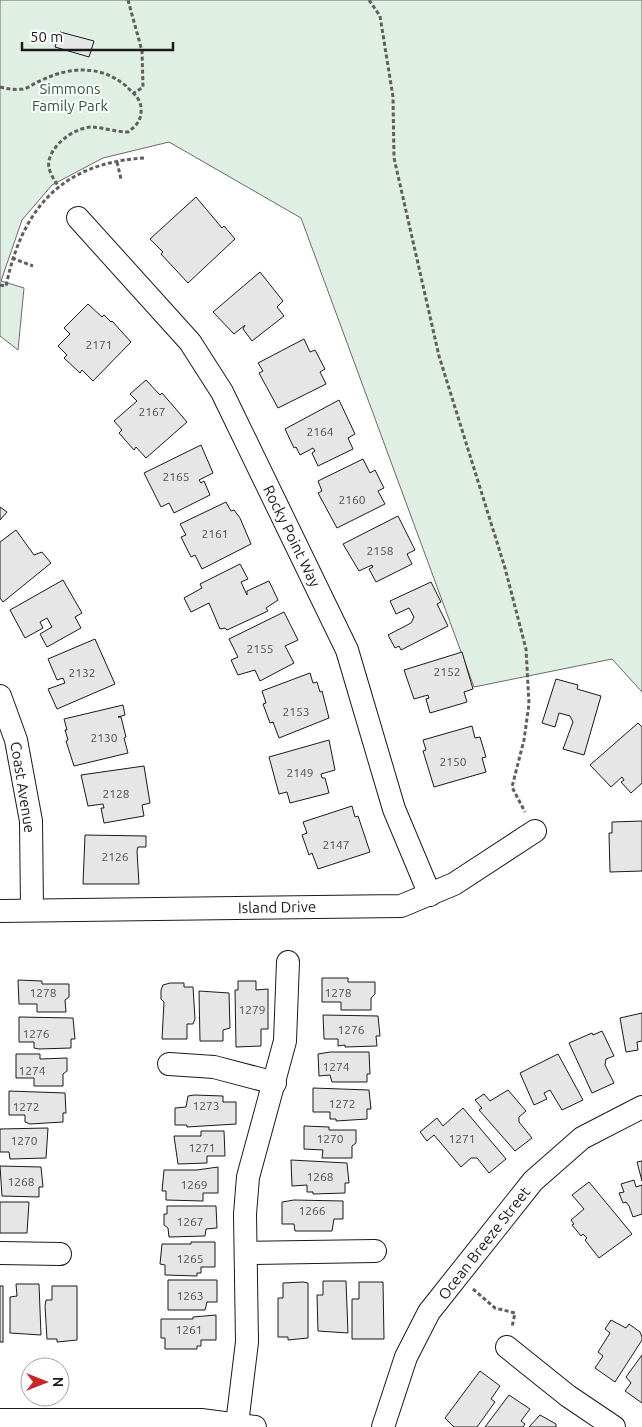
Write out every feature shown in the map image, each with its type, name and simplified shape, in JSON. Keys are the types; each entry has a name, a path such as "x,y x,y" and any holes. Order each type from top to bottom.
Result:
{"street":[{"name":"Rocky Point Way","path":"78,218 190,342 222,392 347,650 394,809 430,895"},
{"name":"Coast Avenue","path":"0,696 16,740 31,821 32,910"},
{"name":"Island Drive","path":"0,911 401,906 454,884 535,831"},
{"path":"0,1420 201,1420 246,1425 248,1342 245,1214 248,1177 285,1041 288,962"},
{"path":"169,1064 214,1066 275,1083"},
{"name":"Ocean Breeze Street","path":"383,1427 406,1357 429,1312 533,1181 582,1138 642,1107"},
{"path":"246,1252 376,1251"},
{"path":"0,1253 60,1254"},
{"path":"507,1347 568,1396 614,1427"}],"path":[{"path":"128,0 142,51 143,87 134,93"},
{"path":"369,0 380,16 392,97 394,158 439,356 505,568 526,649 529,704 524,740 512,787 535,831"},
{"path":"0,87 25,89 63,72 83,69 100,72 118,79 134,93 140,104 141,115 138,124 128,132 92,127 82,129 71,134 55,147 48,162 50,172 58,186"},
{"path":"0,285 6,286 12,258 30,218 58,186 102,164 144,158"},
{"path":"117,162 121,179"},
{"path":"12,258 33,266"},
{"path":"458,1275 479,1296 495,1308 516,1313 507,1347"}],"green space":[{"name":"Simmons Family Park","path":"0,0 642,0 642,692 612,659 474,687 301,218 169,142 103,158 52,185 22,220 1,281 24,288 18,350 0,336"}],"building":[{"path":"60,32 94,41 89,57 55,47"},
{"path":"196,197 222,228 224,226 235,239 188,283 150,239"},
{"path":"260,272 283,301 277,307 284,316 252,341 243,329 245,325 234,334 213,312"},
{"path":"88,304 102,317 104,315 112,321 131,342 93,381 82,370 80,373 64,358 67,355 58,346 70,334 64,328"},
{"path":"304,339 310,352 315,350 325,369 320,372 326,384 278,408 259,373 263,371 258,363"},
{"path":"146,380 160,395 162,393 187,422 146,458 136,447 134,450 119,433 122,430 114,421 137,401 130,394"},
{"path":"339,400 355,434 348,438 353,449 318,466 312,453 315,451 313,448 300,455 296,447 294,448 285,429"},
{"path":"201,445 213,473 199,480 201,483 204,481 210,495 174,513 169,503 161,507 144,473"},
{"path":"363,459 370,473 375,470 384,488 378,491 385,504 337,528 318,493 322,491 318,481"},
{"path":"226,502 231,511 234,510 240,518 251,544 202,569 195,555 191,557 181,537 186,535 180,524"},
{"path":"0,507 7,512 0,520"},
{"path":"398,516 415,550 407,554 412,564 376,582 369,569 373,567 372,565 359,571 343,544"},
{"path":"16,530 34,555 42,552 51,563 3,602 0,598 0,542"},
{"path":"240,564 248,579 241,582 247,595 247,591 269,581 278,600 266,608 268,611 227,630 225,628 220,629 209,603 191,612 184,598 202,588 200,584"},
{"path":"63,580 82,613 75,617 81,628 47,647 40,634 52,627 47,618 40,622 43,628 25,638 10,610"},
{"path":"431,582 441,602 437,604 448,626 401,650 399,646 395,648 388,635 411,623 414,617 409,608 396,614 390,601"},
{"path":"284,612 298,640 285,646 294,663 260,681 255,670 238,675 231,660 238,657 229,639"},
{"path":"95,639 115,684 57,709 48,689 65,683 63,678 57,680 48,659"},
{"path":"462,652 473,689 464,692 467,702 430,713 426,699 429,698 428,695 414,699 404,670"},
{"path":"310,673 313,683 317,682 320,692 322,691 329,718 279,738 273,722 270,723 263,704 266,703 262,691"},
{"path":"556,679 578,685 577,689 601,696 584,755 563,749 573,722 570,716 559,713 555,727 542,723"},
{"path":"123,705 125,715 118,717 121,717 128,753 74,766 66,741 68,740 64,719"},
{"path":"638,723 642,727 642,783 631,793 621,782 624,780 622,777 611,787 590,765"},
{"path":"472,726 475,738 480,737 486,757 482,758 486,772 434,787 423,751 426,750 423,740"},
{"path":"329,740 335,770 321,774 322,778 325,778 329,793 290,803 287,792 279,794 269,757"},
{"path":"144,766 150,803 142,805 144,816 104,823 101,808 104,808 103,804 88,806 81,775"},
{"path":"352,806 355,817 358,816 370,852 318,869 312,853 309,855 302,835 307,833 303,822"},
{"path":"642,821 642,871 610,872 609,833 612,833 612,822"},
{"path":"85,835 146,836 146,847 138,847 137,851 139,884 83,884"},
{"path":"322,978 348,978 348,982 375,982 375,994 371,998 371,1010 341,1010 341,1002 322,1002"},
{"path":"18,980 42,981 42,984 69,984 69,997 65,1000 66,1012 37,1012 37,1004 19,1004"},
{"path":"238,981 256,981 256,990 268,989 268,1029 261,1029 261,1046 236,1047 235,990 238,990"},
{"path":"184,983 184,987 193,987 195,1019 193,1024 187,1024 187,1039 162,1039 164,1002 161,999 161,990 163,985"},
{"path":"199,991 229,993 230,1028 223,1030 223,1041 200,1041"},
{"path":"642,1013 642,1041 637,1042 638,1050 626,1052 620,1018"},
{"path":"323,1015 378,1016 380,1036 376,1036 377,1046 345,1047 345,1045 338,1046 338,1039 324,1039"},
{"path":"19,1017 73,1018 75,1039 71,1039 71,1048 39,1049 34,1048 34,1042 19,1042"},
{"path":"602,1031 614,1056 606,1059 605,1065 614,1083 592,1093 569,1043 592,1033 593,1035"},
{"path":"330,1052 369,1052 370,1074 367,1074 367,1082 332,1082 330,1075 319,1076 318,1054"},
{"path":"16,1054 40,1054 40,1059 67,1058 67,1071 63,1074 63,1086 34,1086 34,1078 16,1078"},
{"path":"558,1054 583,1100 562,1110 550,1090 544,1093 547,1099 534,1105 520,1073"},
{"path":"313,1088 369,1090 371,1109 367,1109 367,1119 336,1121 336,1119 330,1119 330,1112 313,1112"},
{"path":"508,1090 526,1111 519,1117 519,1122 532,1138 515,1151 479,1110 482,1108 475,1100 484,1094 490,1101"},
{"path":"9,1091 65,1093 66,1113 63,1113 63,1122 30,1124 25,1122 25,1115 9,1115"},
{"path":"188,1096 223,1096 223,1102 236,1102 236,1124 187,1127 187,1125 175,1125 175,1108 186,1107"},
{"path":"463,1108 506,1159 489,1173 477,1158 471,1158 461,1167 434,1135 427,1141 420,1132 437,1118 443,1126"},
{"path":"304,1126 329,1127 329,1130 356,1130 356,1143 352,1146 352,1158 322,1158 323,1150 304,1149"},
{"path":"48,1128 46,1158 10,1159 9,1152 0,1152 0,1129"},
{"path":"201,1131 224,1131 225,1156 207,1156 207,1163 178,1164 174,1136 201,1136"},
{"path":"291,1160 347,1163 349,1183 345,1183 345,1193 313,1194 313,1192 307,1192 307,1185 292,1186"},
{"path":"642,1161 642,1181 637,1162"},
{"path":"0,1166 41,1167 43,1187 39,1187 39,1197 2,1196"},
{"path":"218,1167 218,1193 203,1193 203,1201 166,1200 166,1191 162,1191 164,1170 197,1170"},
{"path":"634,1180 636,1187 642,1185 642,1214 633,1217 629,1206 626,1202 623,1203 619,1193 624,1192 621,1184"},
{"path":"589,1182 632,1234 599,1258 585,1240 587,1238 583,1234 581,1236 572,1225 574,1224 571,1220 584,1209 572,1195"},
{"path":"294,1200 343,1201 343,1219 334,1219 332,1231 295,1231 294,1224 282,1224 282,1202"},
{"path":"0,1202 29,1202 27,1233 0,1233"},
{"path":"167,1206 216,1206 217,1228 206,1229 205,1236 169,1237 168,1228 164,1225 164,1214 167,1214"},
{"path":"191,1242 215,1242 215,1267 201,1267 201,1273 197,1273 197,1276 165,1275 165,1265 160,1264 162,1244 191,1244"},
{"path":"168,1280 217,1280 217,1302 207,1302 205,1310 168,1310"},
{"path":"323,1281 346,1281 348,1333 318,1331 317,1295 323,1295"},
{"path":"359,1282 383,1282 384,1339 352,1339 352,1299 359,1299"},
{"path":"283,1283 308,1283 308,1338 288,1340 288,1337 278,1337 278,1298 283,1298"},
{"path":"16,1284 39,1284 41,1335 10,1333 10,1297 17,1296"},
{"path":"0,1286 3,1286 3,1342 0,1342"},
{"path":"52,1286 77,1286 77,1340 57,1342 57,1339 47,1339 45,1306 46,1300 52,1300"},
{"path":"216,1315 216,1340 201,1340 201,1346 197,1346 197,1349 165,1349 165,1338 161,1338 161,1319 193,1319 193,1317"},
{"path":"611,1320 626,1328 629,1324 640,1332 642,1337 642,1340 615,1382 595,1368 603,1356 598,1352 610,1333 605,1329"},
{"path":"642,1355 642,1403 625,1391 631,1383 626,1377"},
{"path":"480,1371 500,1386 491,1399 495,1402 477,1427 454,1427 445,1418"},
{"path":"509,1395 530,1409 521,1421 525,1424 523,1427 485,1427"},
{"path":"540,1415 556,1424 556,1427 529,1427"}]}
